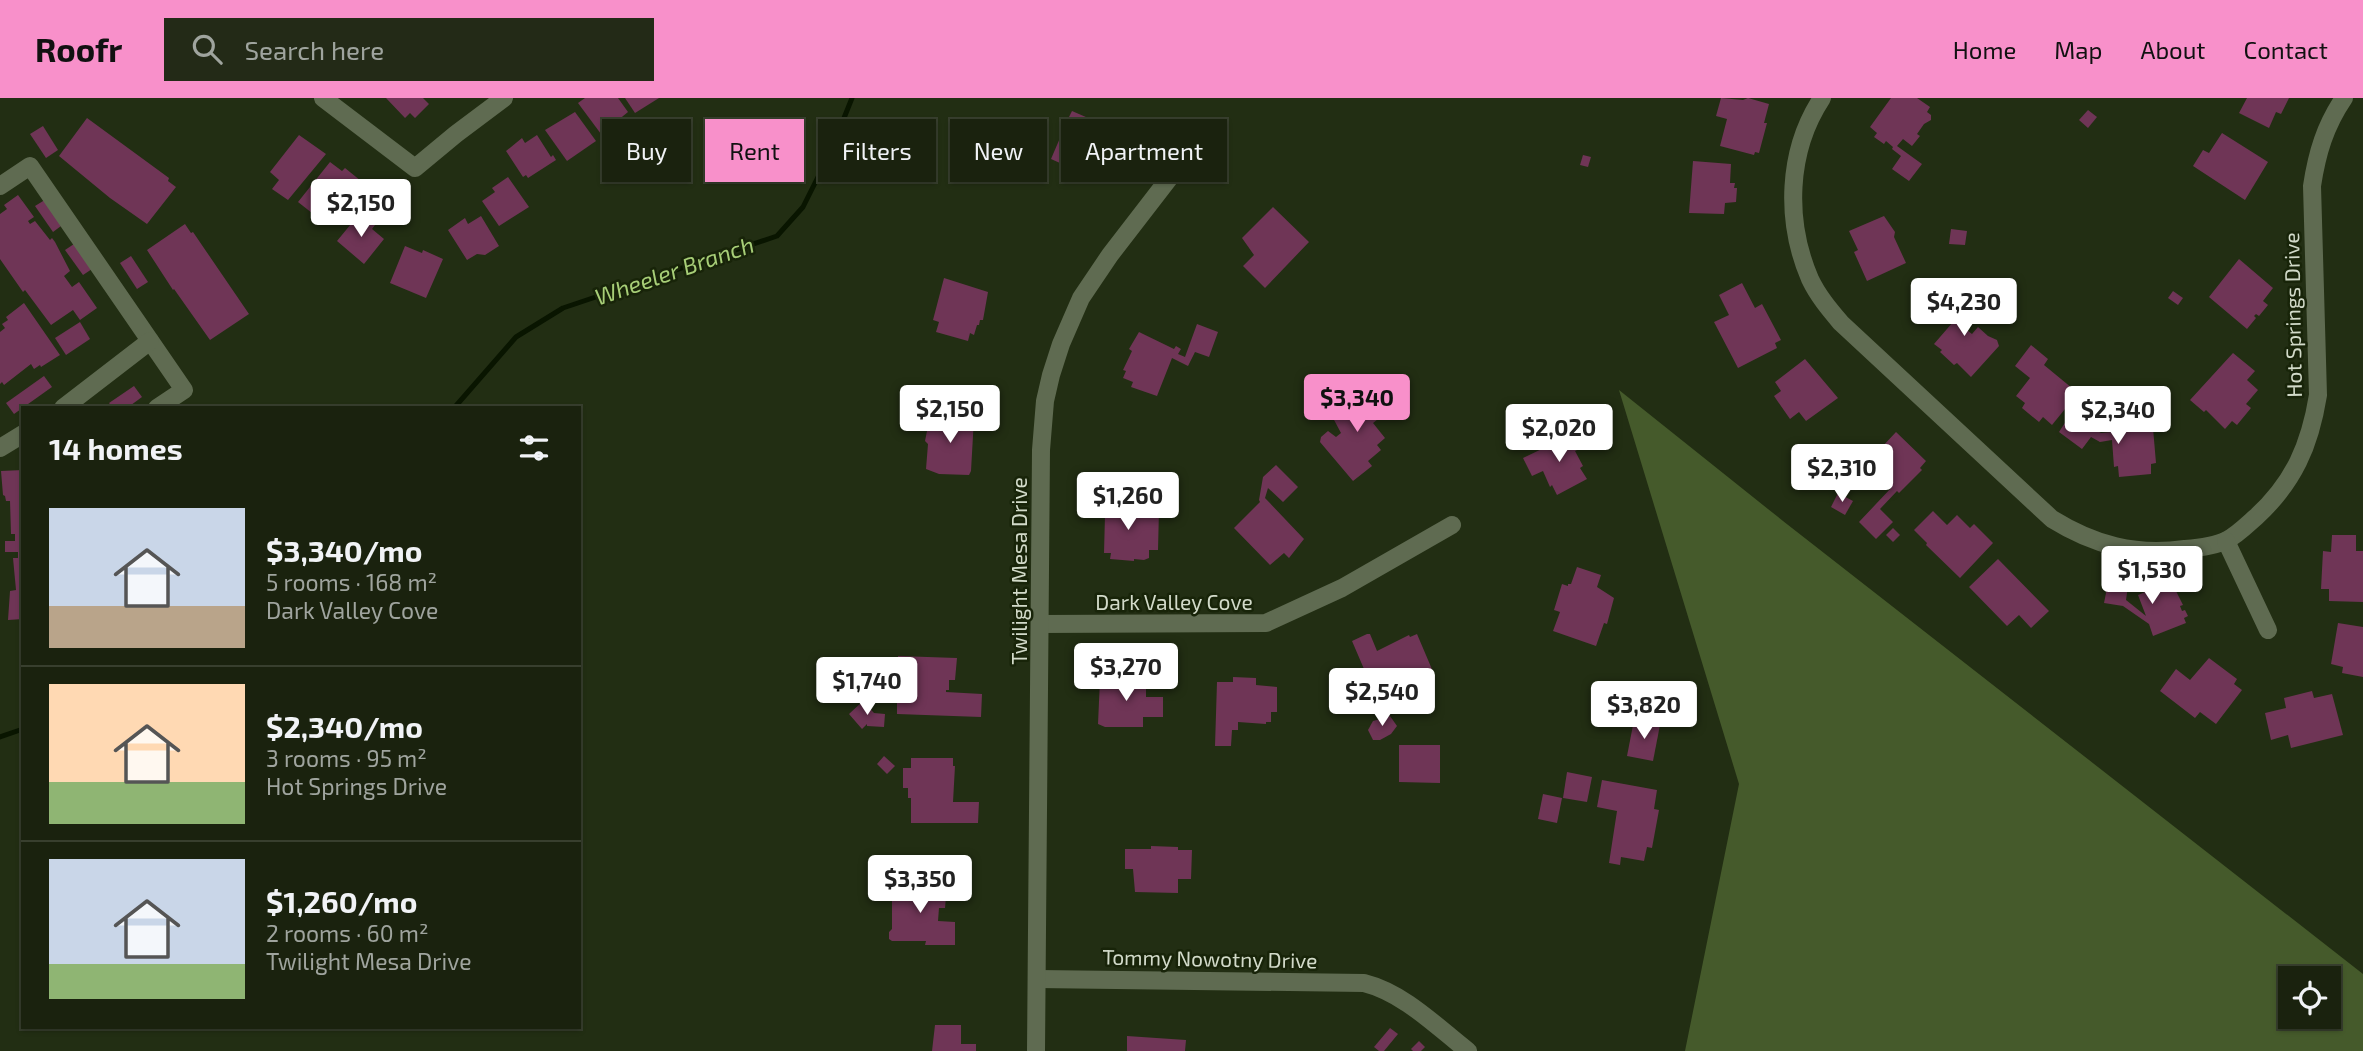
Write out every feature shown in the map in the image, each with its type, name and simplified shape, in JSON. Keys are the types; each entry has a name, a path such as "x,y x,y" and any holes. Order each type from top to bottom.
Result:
{"street":[{"path":"323,98 415,168 504,98"},
{"name":"Hot Springs Drive","path":"1822,98 1803,134 1796,165 1793,198 1800,250 1811,281 1823,301 1841,323 2043,510 2068,529 2113,547 2138,552 2175,551 2226,541 2264,509 2294,470 2313,427 2318,395 2312,186 2324,134 2344,98"},
{"path":"0,186 30,166 184,390 161,406"},
{"name":"Twilight Mesa Drive","path":"1036,1051 1041,439 1045,401 1061,344 1076,309 1093,280 1167,182"},
{"path":"66,406 150,341"},
{"path":"0,448 21,435"},
{"name":"Dark Valley Cove","path":"1040,624 1266,623 1342,588 1452,525"},
{"path":"2226,541 2268,630"},
{"name":"Tommy Nowotny Drive","path":"1037,979 1346,982 1381,987 1404,1001 1468,1051"}],"green space":[{"path":"1619,390 2363,974 2363,1051 1685,1051 1739,784"}],"building":[{"path":"386,98 423,98 429,104 415,118 410,113 405,118"},
{"path":"585,98 618,98 628,112 619,119 602,119 601,134 578,103"},
{"path":"625,98 659,98 635,113"},
{"path":"1721,98 1748,98 1769,104 1759,153 1755,152 1754,155 1720,146 1727,119 1716,116"},
{"path":"1891,98 1917,98 1930,107 1927,112 1931,115 1931,120 1924,124 1917,134 1920,136 1912,146 1903,139 1897,146 1922,164 1909,181 1892,169 1901,156 1886,141 1884,144 1874,137 1877,133 1870,127"},
{"path":"2247,98 2289,98 2281,114 2276,112 2269,128 2239,113"},
{"path":"2088,110 2097,117 2088,128 2079,120"},
{"path":"1072,111 1090,119 1068,119"},
{"path":"575,112 596,141 567,161 545,130"},
{"path":"87,118 169,178 168,181 176,187 147,224 59,156"},
{"path":"43,126 58,150 46,158 30,134"},
{"path":"2222,133 2268,162 2245,200 2193,166 2203,150 2209,153"},
{"path":"299,135 326,154 288,200 272,189 279,180 270,172"},
{"path":"537,135 551,157 553,155 556,160 528,178 526,175 523,177 506,151 522,138 525,143"},
{"path":"1061,136 1061,163 1051,159"},
{"path":"1583,155 1591,157 1588,167 1580,165"},
{"path":"1693,161 1731,164 1730,183 1735,183 1734,188 1737,188 1736,202 1725,203 1724,214 1689,213"},
{"path":"330,162 342,171 345,168 361,181 326,224 298,202"},
{"path":"508,177 529,207 499,226 482,201 495,192 492,188"},
{"path":"18,195 34,217 28,221 30,224 35,221 50,240 52,238 55,242 70,271 64,276 72,287 79,282 97,308 80,320 73,310 51,325 0,259 0,214 7,209 4,205"},
{"path":"48,198 65,223 53,232 35,206"},
{"path":"1273,207 1309,242 1265,288 1243,266 1254,255 1242,238"},
{"path":"360,213 375,225 372,229 384,239 364,264 337,241"},
{"path":"481,216 499,246 485,255 477,254 467,260 448,230 465,218 468,224"},
{"path":"1884,216 1895,232 1894,237 1906,263 1867,281 1854,252 1858,250 1849,231"},
{"path":"185,224 249,314 210,340 147,250"},
{"path":"1951,229 1967,231 1965,245 1949,244"},
{"path":"77,242 95,267 83,275 65,250"},
{"path":"405,246 443,259 426,298 390,283"},
{"path":"131,256 148,282 137,289 120,263"},
{"path":"2239,259 2273,288 2263,301 2268,305 2259,316 2254,316 2256,318 2247,329 2209,297"},
{"path":"944,278 988,292 983,320 977,325 974,335 970,333 968,341 936,332 939,322 933,320"},
{"path":"1742,283 1755,308 1762,304 1781,340 1775,343 1777,348 1738,368 1714,322 1729,315 1719,295"},
{"path":"1951,283 1965,295 1956,305 1958,319 1964,324 1963,327 1972,334 1978,327 1997,340 1999,346 1971,377 1957,363 1954,365 1934,344 1953,322 1951,308 1938,298"},
{"path":"2173,291 2183,298 2178,305 2168,298"},
{"path":"24,303 60,355 41,367 40,365 34,369 31,364 4,385 2,382 0,384 0,332 5,328 2,324 8,320 6,317"},
{"path":"80,322 90,339 66,355 55,338"},
{"path":"1197,324 1218,332 1209,357 1195,352 1188,366 1172,358 1157,396 1131,387 1133,382 1123,378 1126,371 1123,370 1132,351 1129,349 1139,332 1174,349 1176,346 1181,349 1178,354 1185,357"},
{"path":"2031,345 2048,359 2044,365 2078,393 2052,425 2043,417 2039,422 2022,408 2025,403 2016,396 2030,378 2015,366"},
{"path":"2233,353 2255,371 2247,380 2258,390 2246,404 2251,408 2237,425 2232,421 2225,429 2206,410 2204,412 2190,400"},
{"path":"1805,359 1838,398 1806,421 1799,412 1790,419 1774,396 1781,391 1775,382"},
{"path":"44,376 52,387 25,406 21,406 14,414 6,403"},
{"path":"134,386 142,397 130,406 111,406 109,403"},
{"path":"1373,386 1392,408 1373,423 1385,438 1377,445 1381,450 1368,461 1372,466 1353,481 1320,442 1321,437 1328,431 1336,437 1341,433 1333,418"},
{"path":"2070,415 2093,431 2094,429 2101,433 2153,428 2156,463 2151,464 2151,474 2119,477 2118,466 2114,467 2112,440 2100,442 2091,437 2082,449 2059,432"},
{"path":"930,416 974,418 969,475 939,474 926,469 928,444 925,441"},
{"path":"1575,432 1583,447 1575,451 1583,466 1580,468 1587,479 1557,495 1543,471 1532,476 1523,458 1546,449"},
{"path":"1896,432 1926,461 1920,468 1922,470 1880,509 1893,522 1876,539 1859,522 1892,487 1867,463"},
{"path":"1276,465 1298,487 1283,502 1268,488 1265,498 1304,539 1289,558 1284,553 1270,565 1234,528 1260,502 1263,477"},
{"path":"21,470 21,619 8,620 10,591 16,590 13,558 18,558 18,552 5,552 5,541 15,541 15,534 11,534 10,501 6,501 3,495 1,471"},
{"path":"1838,493 1853,501 1845,515 1831,507"},
{"path":"1094,498 1111,498 1111,509 1117,509 1117,515 1149,515 1149,510 1159,510 1158,550 1149,550 1149,558 1144,560 1110,559 1111,553 1104,553 1105,515 1094,515"},
{"path":"1933,511 1947,525 1957,515 1970,528 1974,524 1993,543 1960,578 1914,530"},
{"path":"1893,528 1900,535 1893,542 1886,535"},
{"path":"2332,535 2356,535 2356,551 2363,551 2363,602 2329,601 2329,589 2321,589 2323,551 2331,552"},
{"path":"1998,559 2049,611 2031,628 2019,615 2007,626 1969,587"},
{"path":"1577,567 1601,575 1597,587 1614,598 1607,624 1604,623 1596,646 1553,631 1560,612 1554,610 1562,584 1571,584"},
{"path":"2171,581 2183,605 2180,606 2182,611 2185,610 2188,616 2184,618 2186,623 2153,636 2149,624 2123,606 2104,603 2108,583 2128,586 2126,600 2146,616 2138,595"},
{"path":"2338,623 2363,627 2363,677 2342,673 2343,667 2331,664"},
{"path":"1370,634 1377,651 1409,635 1410,637 1417,634 1434,674 1424,678 1427,685 1399,693 1397,688 1376,697 1352,641"},
{"path":"898,656 957,658 955,680 949,680 949,690 946,692 982,694 981,717 897,714 897,696 907,696 908,671 898,670"},
{"path":"2209,658 2237,679 2234,684 2242,690 2216,724 2200,712 2195,718 2160,691 2176,669 2190,680"},
{"path":"1111,676 1134,676 1134,682 1146,682 1146,697 1163,697 1163,717 1143,717 1143,727 1105,727 1098,724 1100,679 1111,679"},
{"path":"1233,677 1256,678 1256,685 1277,687 1277,712 1271,712 1271,722 1266,724 1238,722 1238,730 1232,730 1231,746 1215,746 1217,682 1233,682"},
{"path":"2312,691 2314,698 2332,694 2343,735 2291,748 2288,735 2271,740 2265,713 2286,708 2284,698"},
{"path":"863,701 874,713 885,714 884,727 867,724 862,729 849,714"},
{"path":"1617,709 1622,721 1609,727 1604,715"},
{"path":"1390,716 1397,726 1391,734 1380,740 1373,740 1368,730 1373,721"},
{"path":"1634,720 1660,725 1653,761 1627,756"},
{"path":"1399,745 1440,745 1440,783 1399,782"},
{"path":"884,756 895,766 887,774 877,764"},
{"path":"911,758 953,758 953,802 979,802 978,823 911,823 911,798 908,798 908,788 903,788 903,768 911,768"},
{"path":"1567,772 1592,777 1587,802 1563,798"},
{"path":"1602,780 1657,790 1654,809 1659,810 1652,848 1647,847 1644,861 1621,857 1620,865 1609,863 1617,811 1597,807"},
{"path":"1543,794 1562,798 1557,823 1538,819"},
{"path":"1151,846 1192,850 1191,879 1178,879 1178,893 1135,892 1133,869 1125,869 1125,849 1151,849"},
{"path":"892,885 946,885 946,895 938,895 946,897 945,908 939,908 938,921 955,922 955,945 925,945 926,941 889,939 892,929"},
{"path":"935,1025 961,1025 961,1044 976,1044 976,1051 932,1051"},
{"path":"1390,1028 1398,1034 1384,1051 1379,1051 1374,1047"},
{"path":"1127,1036 1186,1040 1185,1051 1127,1051"},
{"path":"1419,1041 1425,1047 1421,1051 1413,1051 1411,1049"}],"waterway":[{"name":"Wheeler Branch","path":"456,406 516,337 563,308 777,236 803,207 830,153 852,98"},
{"name":"Wheeler Branch","path":"0,737 21,730"}]}
